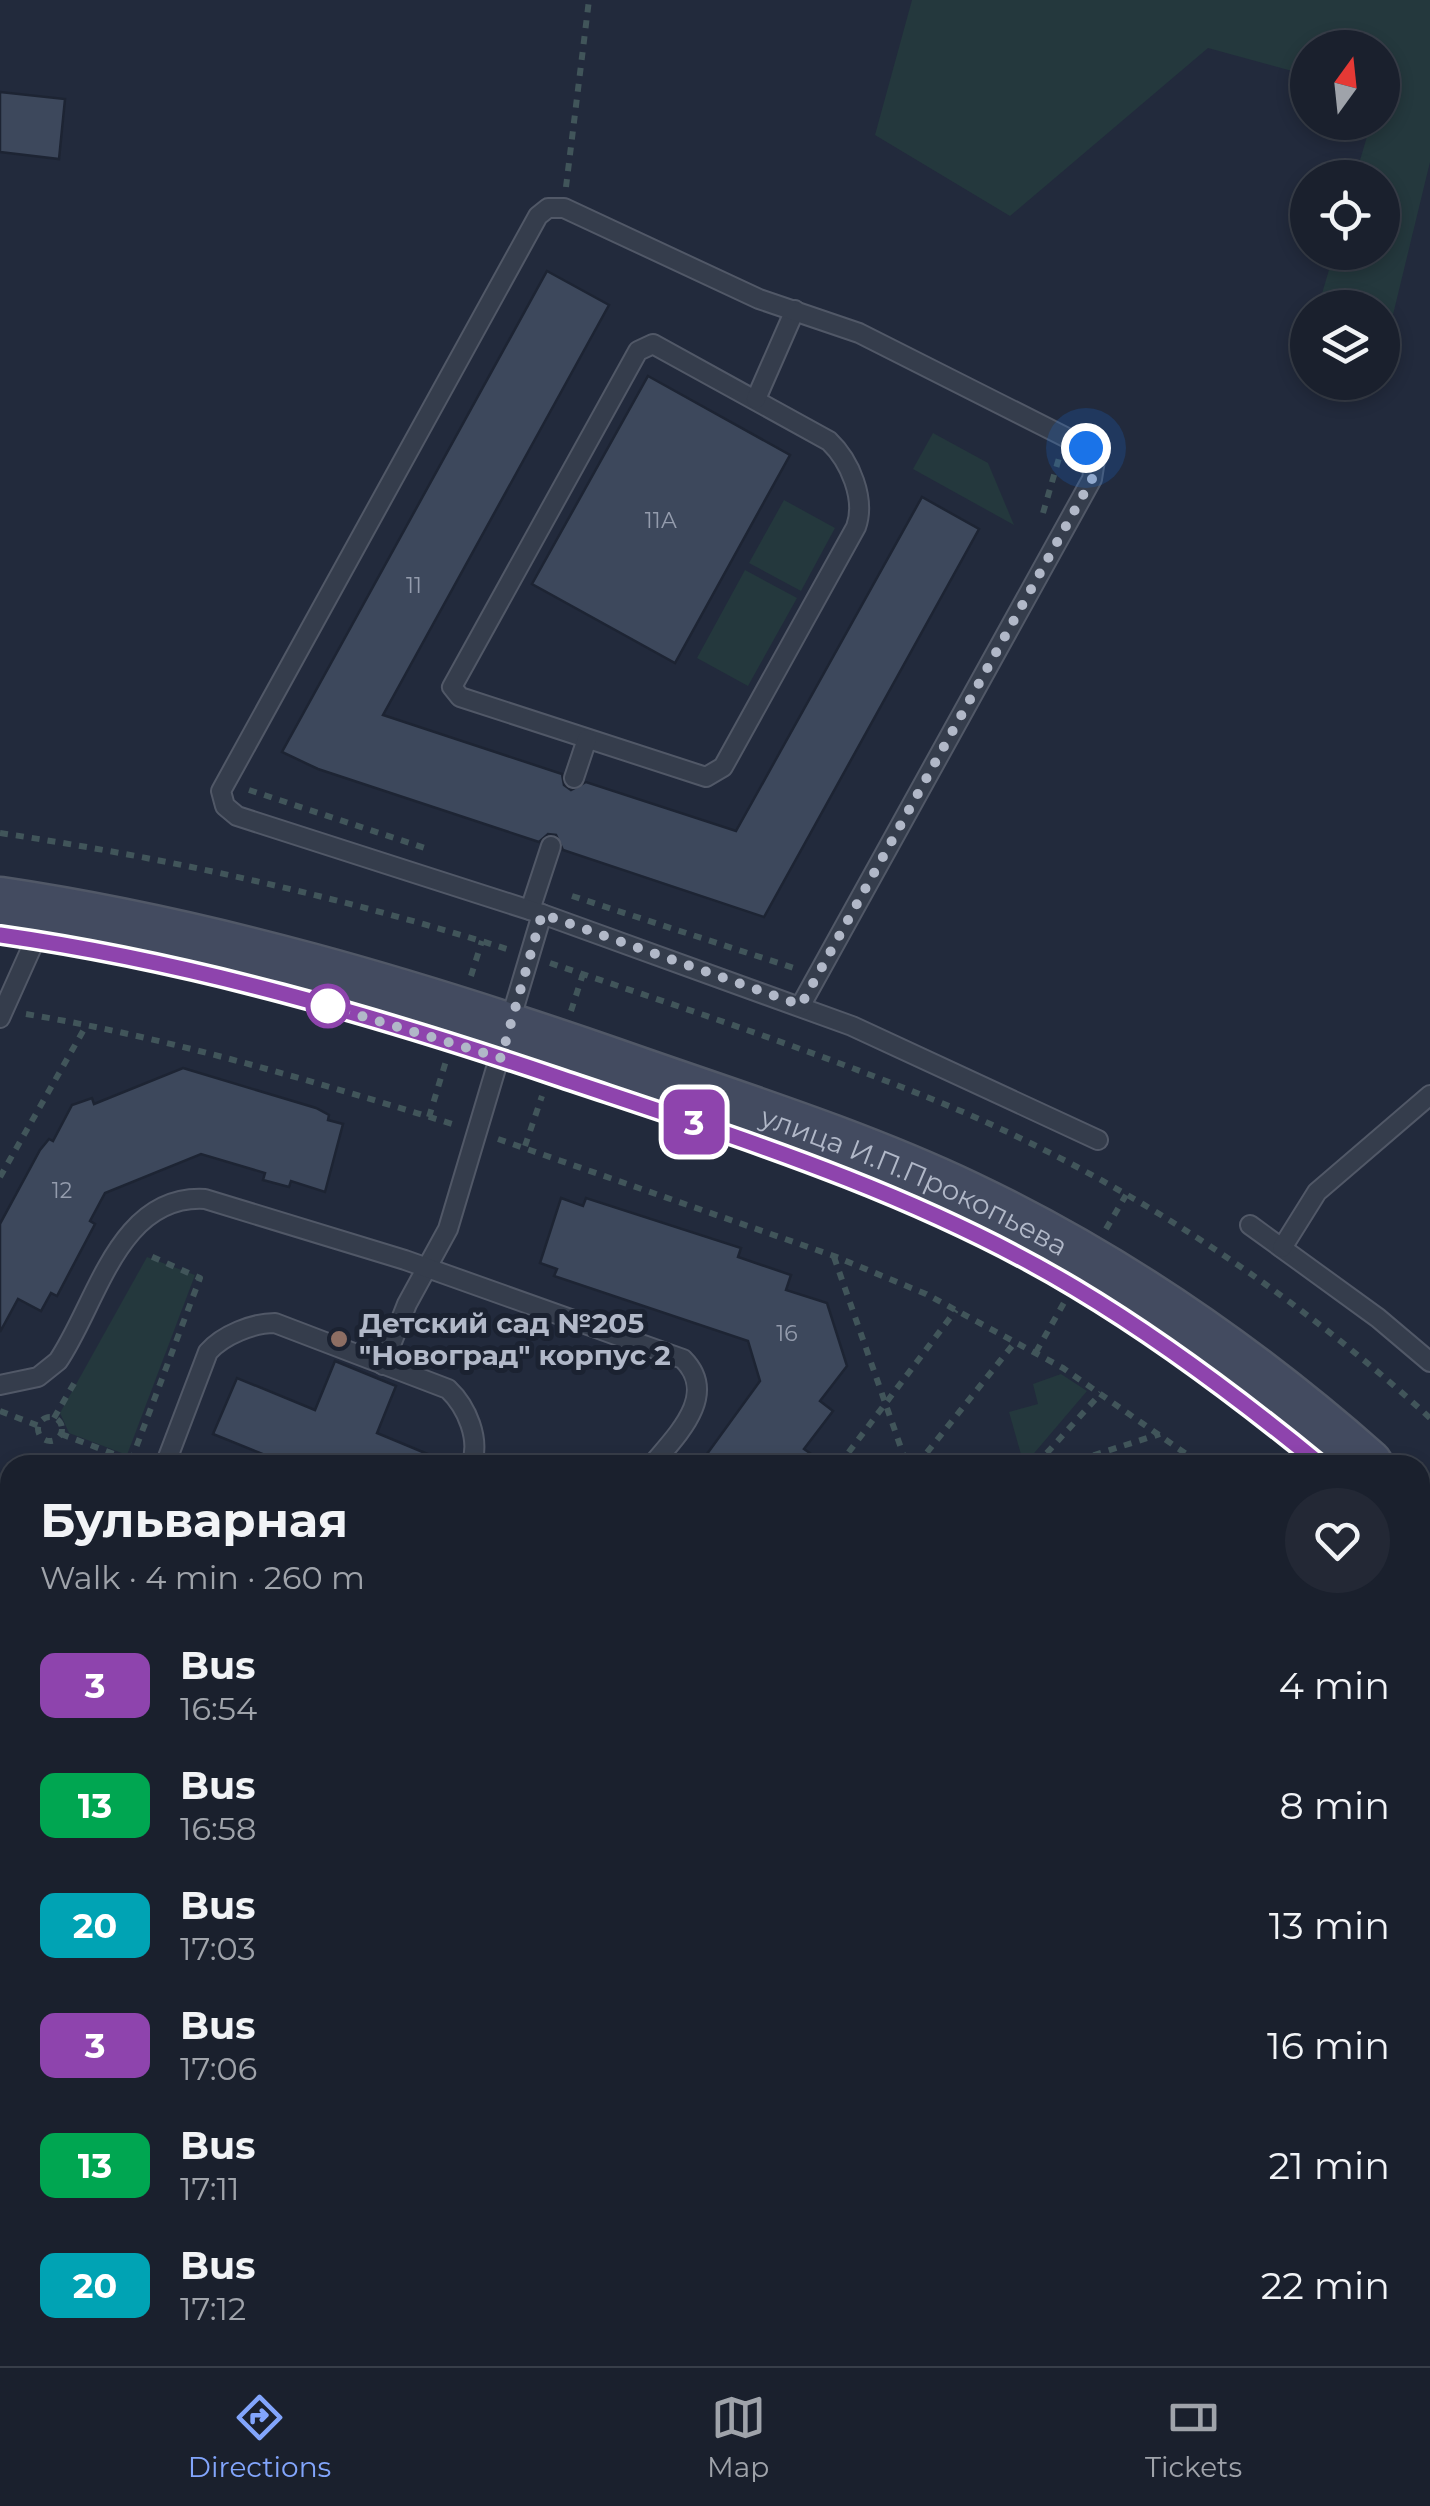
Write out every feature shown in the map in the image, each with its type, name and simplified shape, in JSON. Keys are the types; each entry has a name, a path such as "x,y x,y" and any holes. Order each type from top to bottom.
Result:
{"street":[{"name":"улица И.П.Прокопьева","path":"19,922 328,1006 505,1044 836,1142 966,1197 1088,1261 1206,1337 1305,1410 1356,1455"},
{"name":"улица И.П.Прокопьева","path":"505,1044 925,1212 988,1242 1073,1287 1149,1336 1308,1455"}],"lane":[{"path":"801,1005 1096,469 1086,448 859,332 745,293 564,208 548,208 538,216 221,792 226,806 237,816 536,912 801,1005 965,1075 1098,1140"},
{"path":"756,400 795,310"},
{"path":"642,347 660,347 835,446 860,499 856,528 718,772 698,775 587,739 456,696 454,681 642,347"},
{"path":"574,778 587,739"},
{"path":"382,1365 448,1229 505,1044 552,846"},
{"path":"0,1018 19,922"},
{"path":"1282,1248 1317,1192 1430,1094"},
{"path":"0,1385 38,1376 52,1367 132,1227 186,1200 213,1200 428,1269 683,1359 698,1379 698,1398 659,1455"},
{"path":"1250,1225 1430,1362"},
{"path":"169,1455 208,1352 216,1344 260,1323 275,1323 448,1390 462,1402 476,1444 474,1455"}],"path":[{"path":"564,208 589,0"},
{"path":"0,833 268,882 516,952"},
{"path":"470,978 482,941"},
{"path":"543,961 958,1110 1126,1196 1270,1289 1430,1418"},
{"path":"565,1028 583,974"},
{"path":"20,1012 234,1056 465,1128"},
{"path":"0,1177 87,1024"},
{"path":"429,1117 446,1061"},
{"path":"525,1146 542,1096"},
{"path":"492,1137 834,1256 956,1310 1036,1352 1188,1455"},
{"path":"1099,1242 1126,1196"},
{"path":"139,1266 150,1245"},
{"path":"133,1455 200,1278 146,1254"},
{"path":"834,1256 903,1455"},
{"path":"1036,1352 1066,1301"},
{"path":"847,1455 956,1310"},
{"path":"925,1455 1016,1341"},
{"path":"54,1418 82,1368"},
{"path":"1045,1455 1100,1393"},
{"path":"0,1411 39,1426 44,1440 54,1440 61,1434"},
{"path":"39,1426 45,1418 54,1418"},
{"path":"54,1418 61,1434 118,1455"},
{"path":"1094,1455 1160,1434"}],"green space":[{"path":"912,0 1430,0 1430,162 1399,290 1323,290 1329,270 1400,270 1400,160 1360,160 1366,140 1400,140 1400,30 1290,30 1290,70 1208,48 1010,216 875,135"},
{"path":"933,433 988,463 1014,525 913,469"},
{"path":"784,500 835,528 801,591 749,563"},
{"path":"745,570 797,598 748,686 697,658"},
{"path":"147,1257 195,1275 127,1455 69,1433 60,1413"},
{"path":"1061,1374 1087,1391 1033,1455 1021,1455 1009,1412 1038,1404 1033,1384"}],"building":[{"path":"0,92 65,99 59,159 0,152"},
{"path":"547,271 609,305 383,715 562,774 564,785 571,790 586,782 736,831 922,497 979,529 764,917 563,850 556,835 548,834 539,842 318,769 282,752"},
{"path":"648,376 790,455 675,663 532,584"},
{"path":"183,1068 316,1108 329,1115 328,1120 343,1124 325,1192 291,1181 289,1187 263,1180 265,1173 201,1154 105,1193 90,1221 95,1224 57,1296 51,1293 41,1311 18,1299 0,1332 0,1224 40,1150 49,1139 53,1141 72,1105 92,1098 94,1104"},
{"path":"561,1198 583,1206 586,1198 741,1248 738,1257 791,1275 786,1290 827,1303 847,1366 820,1401 833,1411 804,1449 813,1455 706,1455 760,1381 748,1341 554,1276 557,1269 540,1263"},
{"path":"335,1361 396,1386 377,1433 430,1455 265,1455 213,1434 237,1378 315,1410"}],"bus line":[{"name":"3","path":"0,935 164,965 328,1006 501,1058 732,1135 839,1176 925,1212 1073,1287 1149,1336 1309,1455"}],"place":[{"name":"Детский сад №205 \"Новоград\" корпус 2","path":"339,1339"}],"route":[{"path":"328,1006 501,1058 542,914 801,1005 1092,479 1095,460 1086,448"}]}
